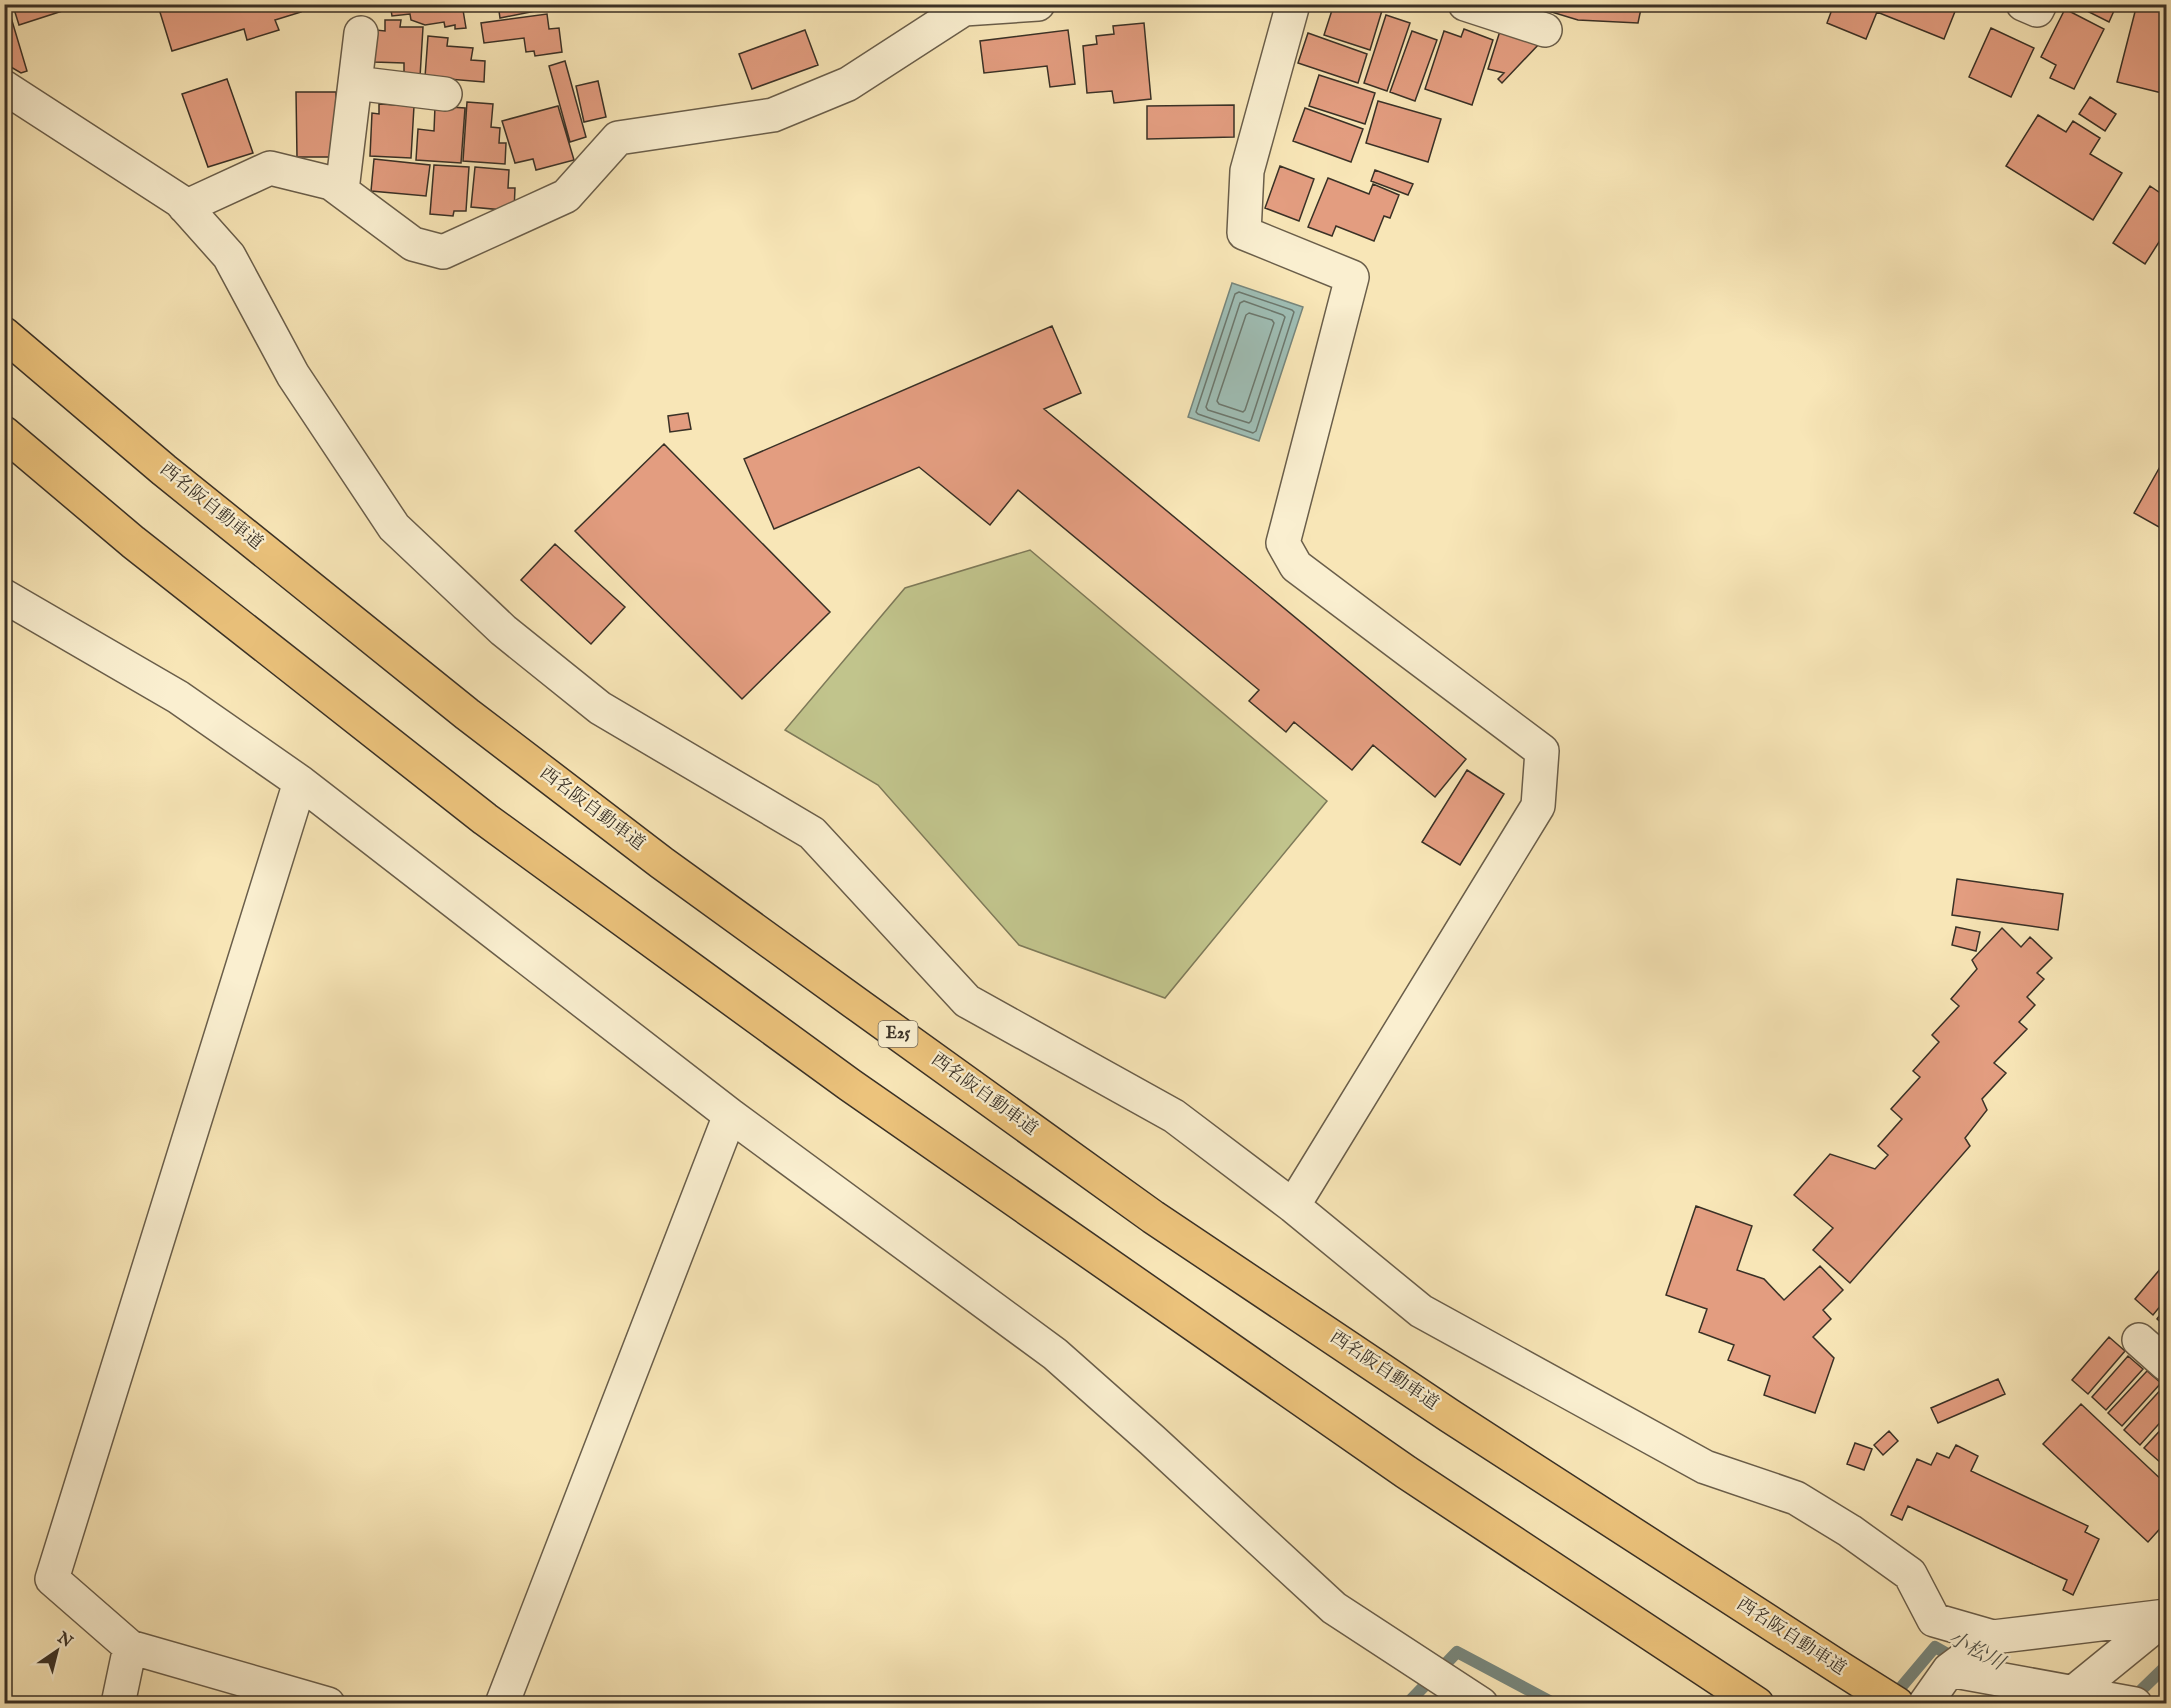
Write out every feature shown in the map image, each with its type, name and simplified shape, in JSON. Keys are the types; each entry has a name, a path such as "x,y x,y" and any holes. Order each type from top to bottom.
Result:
{"highway":[{"name":"西名阪自動車道","path":"4,334 164,470 466,714 786,952 1153,1217 1450,1416 1897,1704"},
{"path":"4,434 133,542 485,819 850,1085 1406,1472 1757,1704"}],"street":[{"path":"185,207 270,168 331,183 413,244 443,252 566,196 618,138 773,115 848,84 958,7 1038,4"},
{"path":"1293,4 1247,171 1244,233 1352,277 1283,543 1296,566 1542,751 1538,806 1293,1206"},
{"path":"1465,4 1545,30"},
{"path":"2023,4 2037,10 2040,4"},
{"path":"342,190 361,33"},
{"path":"355,83 445,94"},
{"path":"4,87 180,201 229,256 293,375 394,527 503,630 600,708 812,833 967,1001 1174,1116 1293,1206 1421,1311 1705,1467 1796,1498 1850,1531 1910,1574 1934,1620 1993,1637 2166,1616"},
{"path":"4,596 178,697 300,782 730,1115 1055,1354 1334,1608 1481,1704"},
{"path":"300,782 52,1579 130,1647 328,1704"},
{"path":"502,1704 730,1115"},
{"path":"2139,1340 2166,1364"},
{"path":"2067,1698 2166,1616"},
{"path":"1924,1704 1949,1670 1993,1637"},
{"path":"118,1704 130,1647"},
{"path":"1949,1670 2067,1698 2135,1704"}],"green space":[{"path":"1030,550 1327,801 1165,998 1019,945 878,785 785,730 905,588"}],"water":[{"path":"1232,283 1303,307 1259,441 1188,417"}],"building":[{"path":"4,4 7,4 27,71 21,73 4,63"},
{"path":"18,4 84,4 19,25 13,6"},
{"path":"173,4 299,4 301,12 275,20 279,30 247,40 244,29 172,51 159,9"},
{"path":"390,4 462,4 466,28 455,29 455,25 445,27 444,22 425,25 411,20 410,14 392,16"},
{"path":"498,4 551,4 551,8 500,18"},
{"path":"1334,4 1384,4 1370,50 1324,35"},
{"path":"1547,4 1642,4 1638,23 1578,20 1545,10"},
{"path":"1834,4 1958,4 1944,39 1877,12 1866,39 1827,23"},
{"path":"2073,4 2117,4 2109,22"},
{"path":"2137,4 2166,4 2166,94 2117,82"},
{"path":"2065,9 2104,29 2074,89 2050,78 2056,65 2041,57"},
{"path":"547,14 549,29 559,28 562,52 535,56 534,51 526,52 524,38 484,43 481,23"},
{"path":"1386,15 1410,23 1387,91 1364,83"},
{"path":"385,20 401,20 400,27 423,27 420,77 404,76 404,63 374,62 376,30 385,31"},
{"path":"1144,23 1151,99 1114,103 1112,91 1087,93 1083,46 1097,44 1096,36 1114,34 1113,26"},
{"path":"1991,28 2034,48 2011,97 1969,77"},
{"path":"1464,29 1493,40 1472,105 1425,89 1444,31 1461,37"},
{"path":"805,30 818,65 752,89 739,54"},
{"path":"1068,30 1075,84 1050,87 1047,66 984,73 980,41"},
{"path":"1412,31 1437,40 1415,101 1390,92"},
{"path":"1500,31 1539,44 1502,83 1498,79 1504,73 1488,69"},
{"path":"1308,33 1367,54 1358,83 1298,63"},
{"path":"428,36 448,38 447,46 473,48 471,60 485,61 484,82 425,77"},
{"path":"565,61 586,137 570,142 549,66"},
{"path":"1319,75 1375,93 1365,124 1309,106"},
{"path":"227,79 253,153 208,167 182,94"},
{"path":"598,81 606,117 584,122 576,86"},
{"path":"296,92 336,92 336,157 297,157"},
{"path":"2090,97 2116,114 2105,131 2079,114"},
{"path":"1378,101 1441,119 1428,162 1366,143"},
{"path":"467,102 493,104 491,127 500,128 499,143 506,143 505,164 463,161"},
{"path":"379,104 414,106 411,158 370,156 372,113 379,114"},
{"path":"1234,105 1234,137 1147,139 1147,106"},
{"path":"435,106 465,108 461,163 416,160 418,129 434,131"},
{"path":"558,106 574,160 536,170 533,159 515,163 502,121"},
{"path":"1305,108 1363,129 1351,162 1293,141"},
{"path":"2038,115 2066,132 2073,121 2100,138 2090,154 2122,173 2093,220 2006,166"},
{"path":"374,159 430,165 426,196 371,191"},
{"path":"434,165 469,167 466,211 454,211 453,216 430,214"},
{"path":"1280,166 1314,179 1299,221 1265,208"},
{"path":"475,167 509,170 508,188 515,188 514,211 471,207"},
{"path":"1375,170 1413,184 1408,195 1371,181"},
{"path":"1328,178 1369,194 1373,184 1399,195 1390,218 1384,216 1374,241 1336,226 1332,236 1308,227"},
{"path":"2150,186 2166,197 2166,231 2145,264 2113,243"},
{"path":"1052,326 1081,393 1044,409 1466,759 1435,797 1373,745 1352,770 1294,722 1286,732 1249,701 1259,690 1018,490 990,525 919,467 774,529 744,459"},
{"path":"688,413 691,429 670,432 668,416"},
{"path":"664,444 830,612 742,699 575,531"},
{"path":"2166,456 2166,531 2134,513"},
{"path":"555,544 625,607 591,644 521,580"},
{"path":"1467,770 1504,794 1460,865 1422,842"},
{"path":"1957,879 2063,894 2058,930 1952,915"},
{"path":"1956,927 1980,932 1976,951 1952,945"},
{"path":"2002,928 2021,947 2030,937 2052,958 2037,973 2044,979 2027,997 2035,1005 2019,1022 2027,1029 1994,1063 2006,1073 1982,1099 1987,1110 1965,1138 1970,1146 1850,1283 1813,1250 1833,1228 1794,1195 1830,1154 1875,1169 1888,1155 1878,1146 1902,1119 1891,1109 1920,1077 1913,1071 1939,1042 1932,1035 1959,1006 1951,999 1977,969 1972,960"},
{"path":"1696,1206 1752,1226 1737,1270 1764,1279 1784,1300 1820,1266 1843,1290 1823,1310 1831,1319 1813,1337 1834,1358 1815,1413 1764,1395 1770,1376 1728,1360 1734,1345 1699,1332 1707,1309 1666,1295"},
{"path":"2166,1262 2166,1299 2153,1315 2135,1299"},
{"path":"2166,1307 2166,1327 2157,1319"},
{"path":"2109,1337 2125,1351 2088,1394 2072,1380"},
{"path":"2128,1356 2143,1369 2106,1410 2092,1397"},
{"path":"2147,1371 2161,1383 2122,1426 2108,1413"},
{"path":"1998,1379 2005,1394 1938,1423 1931,1408"},
{"path":"2164,1386 2166,1388 2166,1416 2140,1445 2124,1430"},
{"path":"2081,1404 2166,1484 2166,1522 2148,1542 2043,1444"},
{"path":"2166,1424 2166,1457 2161,1463 2144,1448"},
{"path":"1889,1431 1898,1441 1883,1455 1874,1445"},
{"path":"1855,1443 1872,1449 1864,1470 1847,1464"},
{"path":"1956,1445 1978,1456 1971,1471 2088,1526 2085,1532 2099,1539 2073,1595 2063,1590 2067,1580 1908,1506 1902,1520 1891,1515 1917,1459 1931,1465 1937,1453 1949,1458"}],"waterway":[{"name":"小松川","path":"1892,1698 1935,1647 1958,1660"},
{"name":"小松川","path":"1407,1704 1457,1652 1555,1704"},
{"name":"小松川","path":"2130,1701 2166,1666"},
{"name":"小松川","path":"2011,1693 2030,1704"}]}
